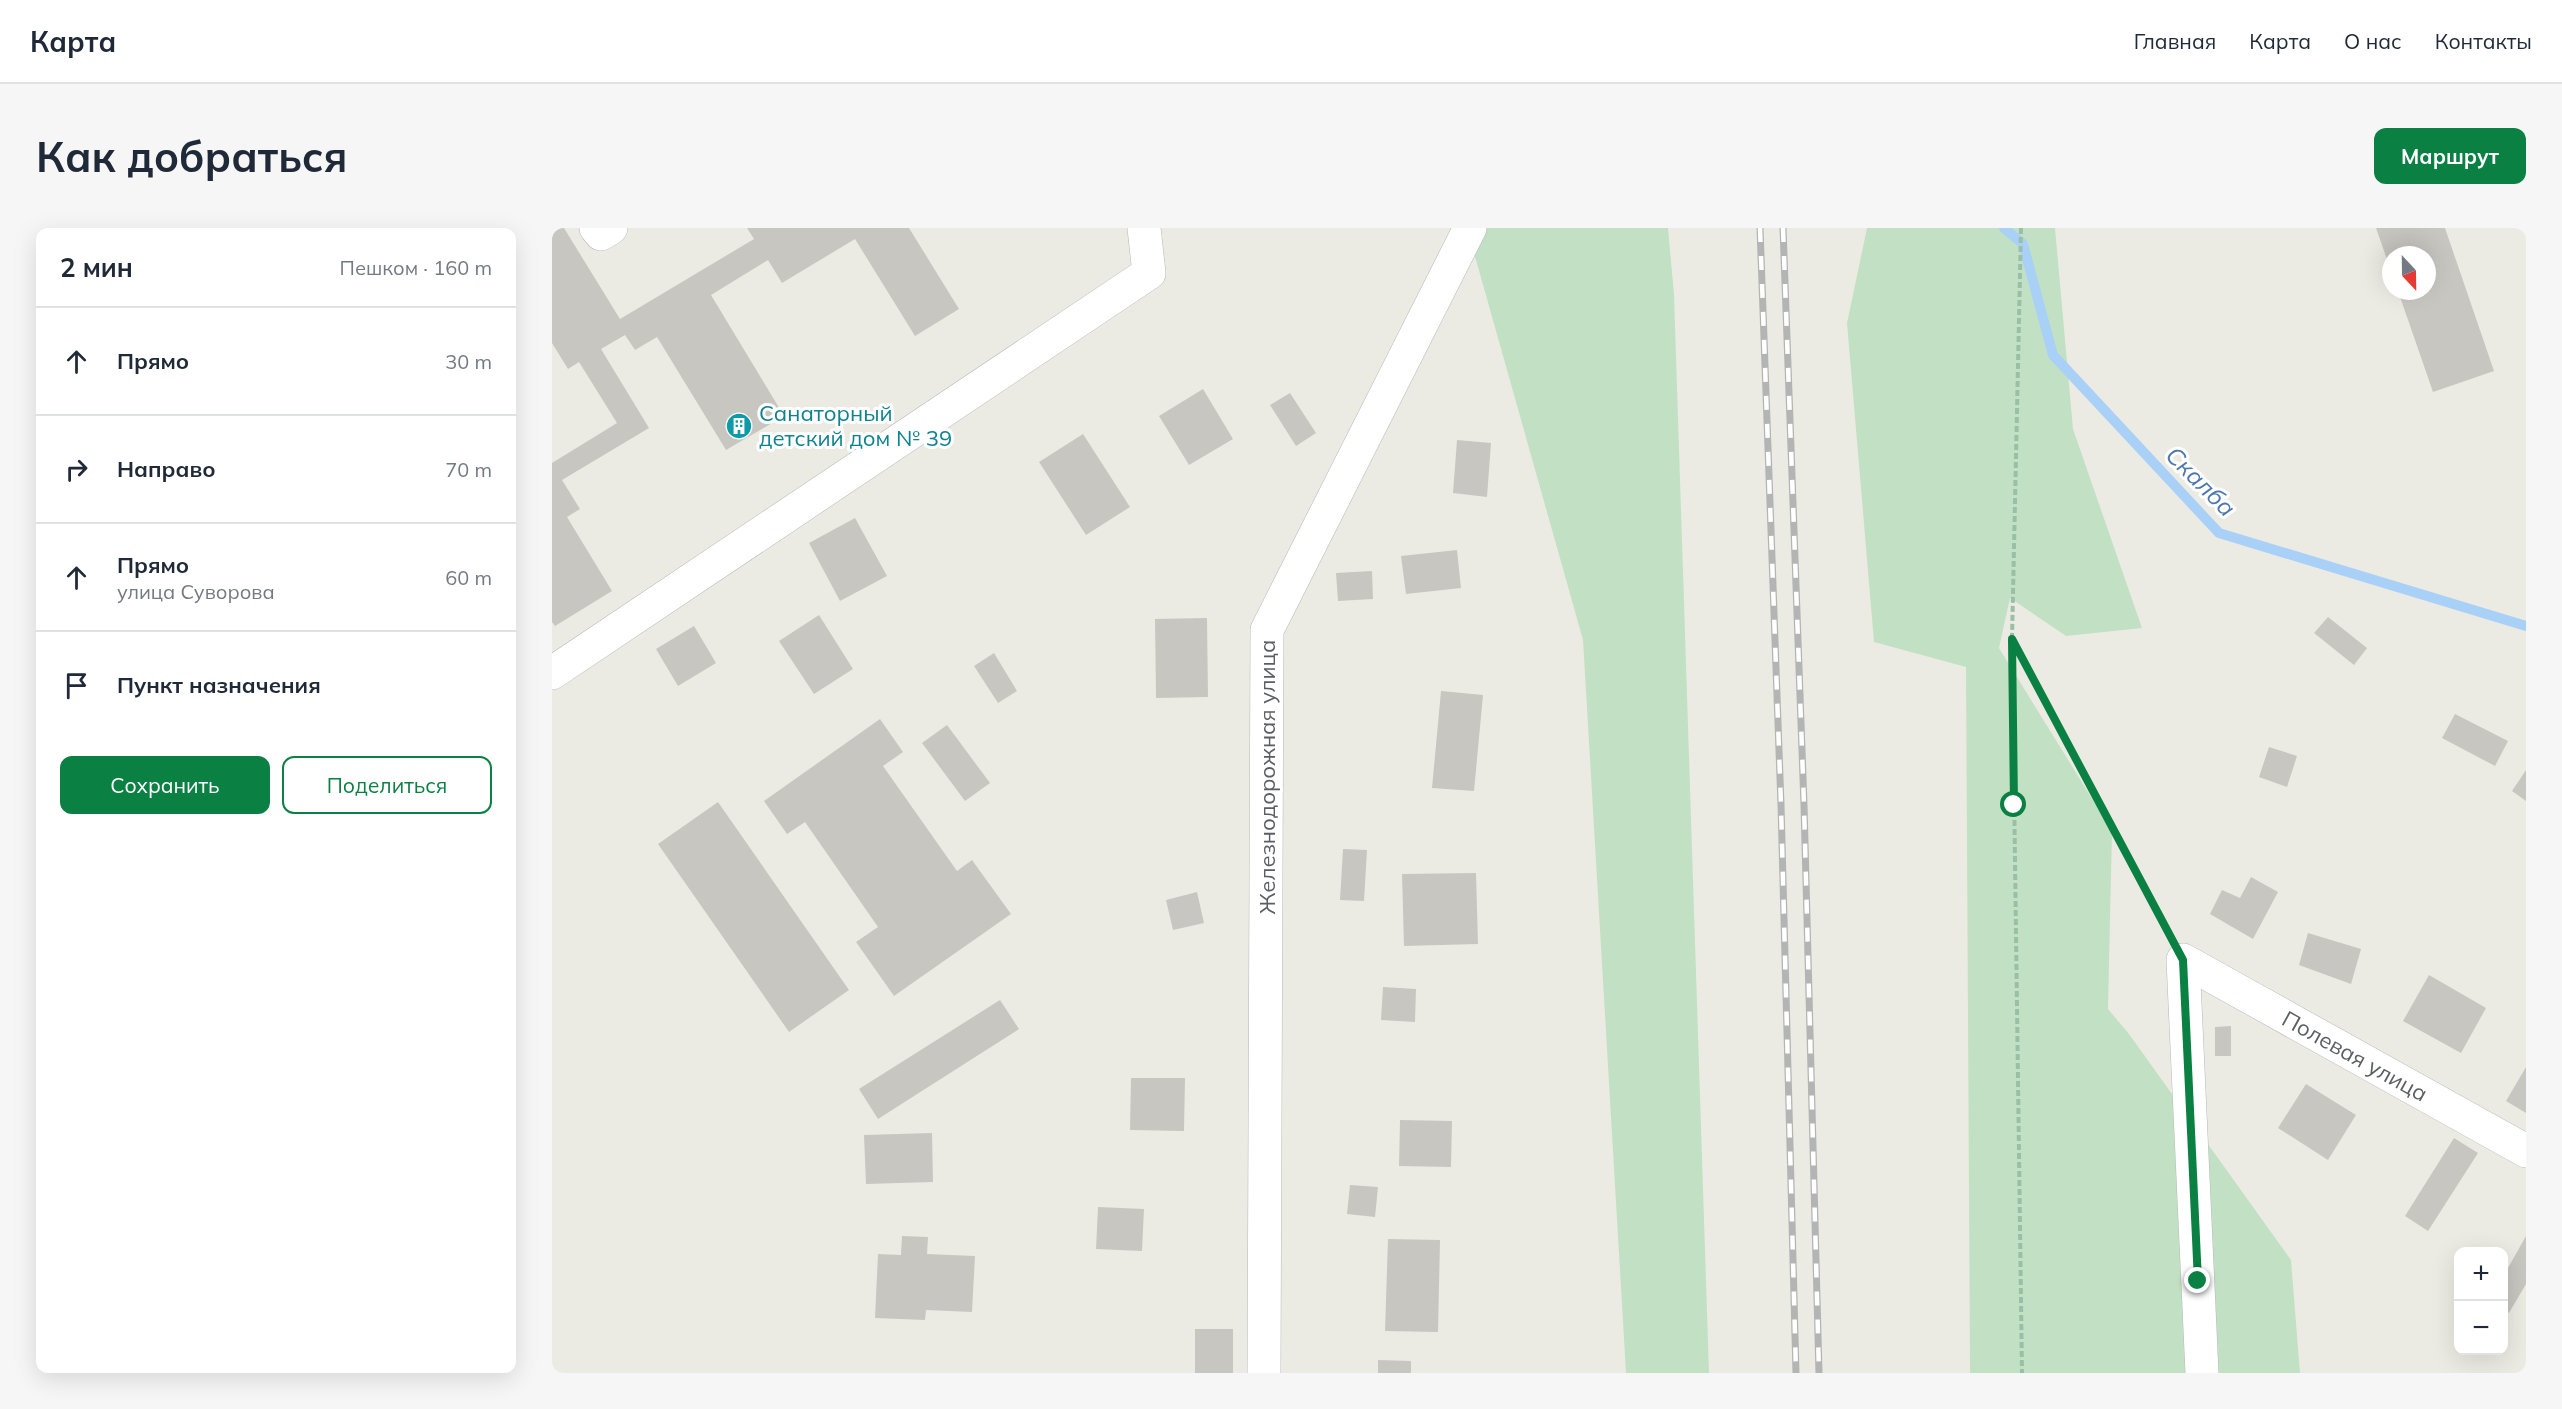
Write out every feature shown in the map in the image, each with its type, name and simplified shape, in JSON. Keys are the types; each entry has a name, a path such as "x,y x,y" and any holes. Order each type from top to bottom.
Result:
{"street":[{"path":"596,228 601,234 611,228"},
{"path":"552,673 1149,273 1144,228"},
{"name":"Железнодорожная улица","path":"1264,1373 1267,630 1470,228"},
{"path":"2183,960 2202,1373"},
{"name":"Полевая улица","path":"2183,960 2526,1151"}],"path":[{"path":"2021,228 2012,639 2022,1373"},
{"path":"2012,639 2183,960"}],"green space":[{"path":"1467,228 1668,228 1674,294 1709,1373 1626,1373 1583,640"},
{"path":"1867,228 2055,228 2073,429 2142,628 2066,636 2010,598 1999,648 2112,831 2108,1009 2129,1034 2291,1260 2300,1373 1970,1373 1966,667 1874,642 1847,323"}],"building":[{"name":"Санаторный детский дом № 39","path":"552,228 564,228 620,319 754,239 747,228 909,228 959,309 915,336 855,239 782,283 768,260 711,295 784,416 726,450 657,337 635,350 625,335 601,349 649,428 562,480 580,509 567,517 612,591 555,626 552,622 552,463 617,423 579,362 568,369 552,343"},
{"path":"2376,228 2445,228 2494,371 2433,392 2401,300 2436,300 2436,246 2382,246"},
{"path":"1203,389 1233,439 1189,465 1159,416"},
{"path":"1290,393 1316,433 1296,446 1270,405"},
{"path":"1083,434 1130,507 1086,535 1039,462"},
{"path":"1457,440 1491,443 1487,497 1453,493"},
{"path":"855,518 887,576 840,601 809,543"},
{"path":"1457,550 1461,588 1406,594 1401,556"},
{"path":"1372,571 1373,599 1338,601 1336,573"},
{"path":"819,615 853,669 814,694 779,641"},
{"path":"2328,617 2367,648 2354,665 2314,633"},
{"path":"1207,618 1208,697 1156,698 1155,619"},
{"path":"694,626 716,663 678,686 656,649"},
{"path":"994,653 1017,691 998,703 974,666"},
{"path":"1441,691 1483,695 1474,791 1432,788"},
{"path":"2455,714 2508,741 2495,766 2442,738"},
{"path":"880,719 903,752 883,766 957,871 972,860 1011,914 894,996 856,942 878,927 805,822 787,834 764,801"},
{"path":"947,725 990,783 965,801 922,743"},
{"path":"2269,747 2297,756 2287,787 2259,777"},
{"path":"2526,770 2526,801 2512,791"},
{"path":"718,802 849,990 789,1032 658,844"},
{"path":"1343,849 1367,850 1364,901 1340,900"},
{"path":"1476,873 1478,944 1404,946 1402,874"},
{"path":"2251,877 2278,892 2253,939 2210,914 2222,890 2240,898"},
{"path":"1197,892 1204,923 1173,930 1166,900"},
{"path":"2308,933 2361,949 2351,984 2299,965"},
{"path":"2429,975 2486,1008 2461,1053 2403,1021"},
{"path":"1383,987 1416,989 1415,1022 1381,1020"},
{"path":"1000,1000 1019,1029 878,1119 859,1089"},
{"path":"2231,1026 2231,1056 2215,1056 2215,1027"},
{"path":"2526,1067 2526,1113 2506,1101"},
{"path":"1131,1078 1185,1078 1184,1131 1130,1130"},
{"path":"2306,1084 2356,1115 2328,1160 2278,1128"},
{"path":"1400,1120 1452,1121 1451,1167 1399,1166"},
{"path":"932,1133 933,1182 866,1184 864,1135"},
{"path":"2454,1138 2478,1153 2428,1231 2405,1216"},
{"path":"1350,1185 1378,1187 1375,1217 1347,1214"},
{"path":"1098,1207 1144,1209 1142,1251 1096,1249"},
{"path":"902,1236 928,1237 927,1254 975,1256 972,1312 926,1310 925,1320 875,1318 878,1254 901,1255"},
{"path":"2526,1236 2526,1284 2509,1313 2508,1312 2508,1268"},
{"path":"1388,1239 1440,1240 1438,1332 1385,1331"},
{"path":"1195,1329 1233,1329 1233,1373 1195,1373"},
{"path":"1378,1360 1411,1361 1411,1373 1378,1373"}],"waterway":[{"name":"Скалба","path":"2004,228 2023,244 2053,355 2219,533 2526,626"}],"railway":[{"path":"1760,228 1781,805 1796,1373"},
{"path":"1783,228 1804,805 1819,1373"}],"place":[{"name":"Санаторный детский дом № 39","path":"739,426"}],"route":[{"path":"2014,805 2012,639 2183,960 2198,1281"}]}
